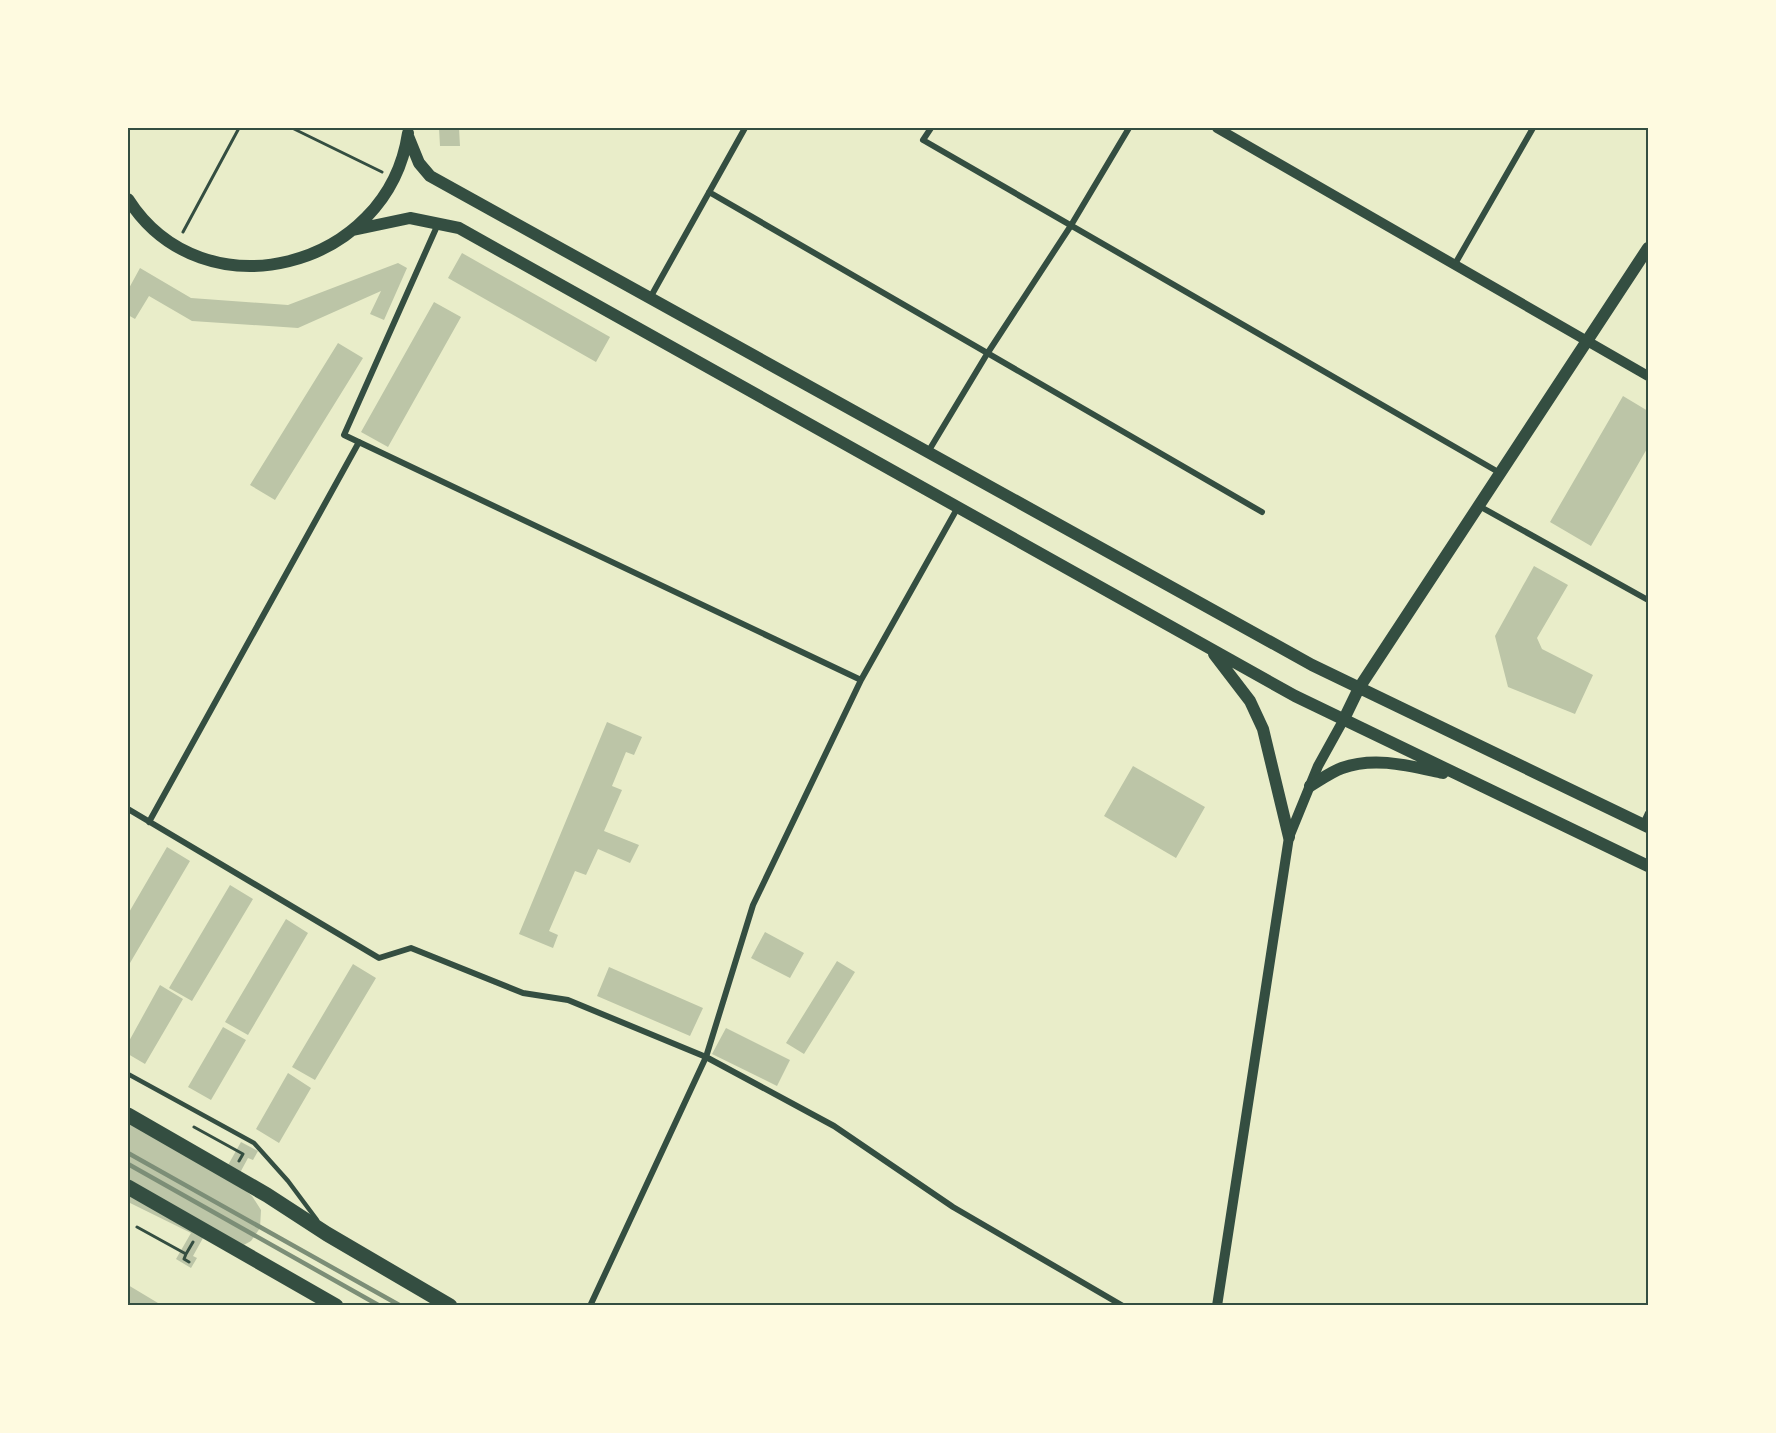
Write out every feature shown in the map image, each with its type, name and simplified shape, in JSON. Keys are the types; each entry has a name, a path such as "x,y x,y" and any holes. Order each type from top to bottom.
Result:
{"highway":[{"path":"128,1115 450,1305"},
{"path":"128,1187 336,1305"}],"main road":[{"path":"129,209 176,245 200,257 226,264 253,266 271,265 306,257 331,246 373,211 394,178 409,132"},
{"path":"409,132 419,163 430,176 1312,665 1646,821"},
{"path":"353,230 410,218 459,228 1295,696 1648,866"},
{"path":"1344,719 1359,688 1648,248"},
{"path":"1210,648 1250,701 1263,729 1289,837"},
{"path":"1310,786 1341,768 1364,762 1399,763 1464,777"}],"street":[{"path":"650,298 745,128"},
{"path":"931,128 923,140 1070,227 1500,473"},
{"path":"928,452 987,354 1070,227 1129,128"},
{"path":"1217,128 1648,376"},
{"path":"1455,264 1533,128"},
{"path":"709,192 1262,512"},
{"path":"438,224 344,435 861,680"},
{"path":"148,822 359,442"},
{"path":"1479,506 1648,600"},
{"path":"590,1305 706,1057 753,905 861,680 958,507"},
{"path":"1217,1305 1289,837 1318,766 1344,719"},
{"path":"128,809 378,958 411,948 523,993 568,1000 706,1057 834,1126 953,1207 1123,1305"}],"lane":[{"path":"128,1074 254,1143 288,1181 327,1234"}],"path":[{"path":"176,245 239,128"},
{"path":"292,128 394,178"},
{"path":"194,1126 237,1150"},
{"path":"137,1227 186,1254"},
{"path":"189,1262 184,1259 197,1235"}],"building":[{"path":"439,128 459,128 460,146 440,146"},
{"path":"462,253 610,337 596,362 448,278"},
{"path":"398,263 407,268 384,320 370,314 381,291 298,328 192,321 149,296 135,319 128,315 128,290 140,268 191,298 288,305"},
{"path":"434,302 461,317 388,447 361,432"},
{"path":"338,343 363,358 275,500 250,485"},
{"path":"1623,396 1648,411 1648,447 1591,546 1550,522"},
{"path":"1534,566 1568,585 1537,638 1542,649 1593,675 1575,714 1508,687 1495,636"},
{"path":"607,722 642,737 634,755 626,752 612,786 622,790 604,831 639,845 630,863 598,849 586,875 575,871 549,931 558,935 553,948 519,934"},
{"path":"1133,766 1205,807 1176,858 1104,816"},
{"path":"167,847 190,861 130,963 128,962 128,914"},
{"path":"230,885 253,899 192,1001 169,988"},
{"path":"286,919 308,933 248,1035 225,1022"},
{"path":"765,932 804,953 790,978 751,958"},
{"path":"837,961 855,972 804,1054 786,1043"},
{"path":"353,964 376,978 315,1080 292,1067"},
{"path":"609,967 703,1008 690,1036 597,996"},
{"path":"160,985 183,999 145,1064 128,1054 128,1043"},
{"path":"223,1027 246,1040 211,1100 188,1087"},
{"path":"726,1028 790,1060 777,1086 712,1054"},
{"path":"288,1073 311,1088 279,1143 256,1129"},
{"path":"128,1116 223,1174 241,1142 258,1151 253,1160 248,1158 235,1182 252,1196 261,1210 260,1228 251,1241 242,1246 203,1238 193,1256 197,1258 191,1268 176,1259 191,1233 128,1202"},
{"path":"128,1285 163,1306 128,1306"}],"railway":[{"path":"128,1153 401,1306"},
{"path":"128,1164 380,1306"}]}
